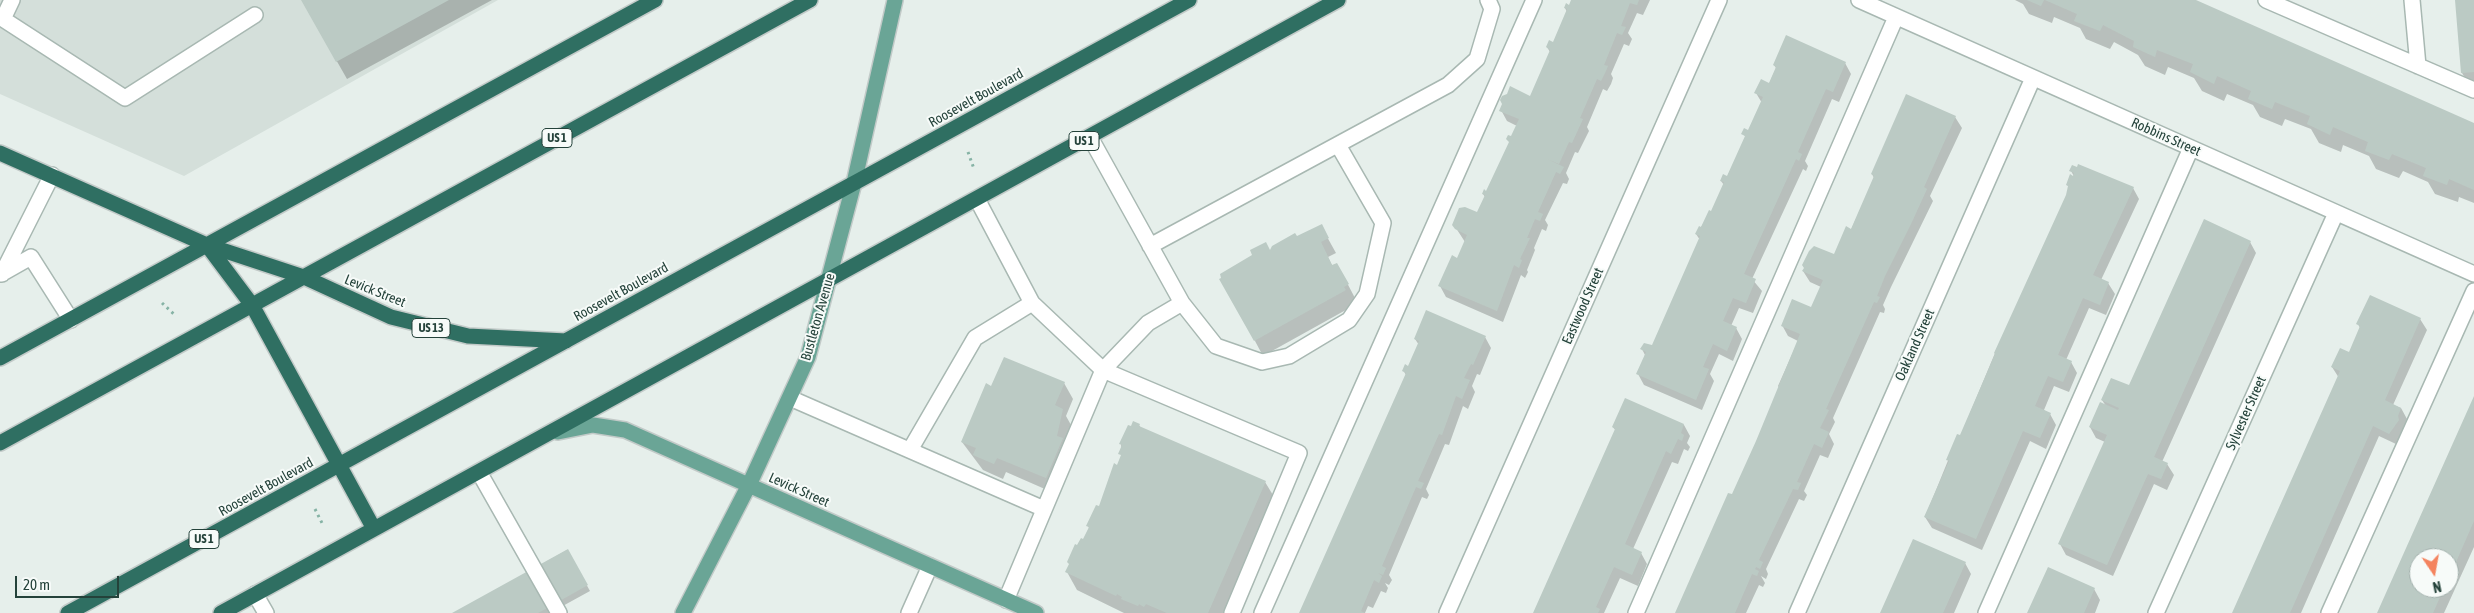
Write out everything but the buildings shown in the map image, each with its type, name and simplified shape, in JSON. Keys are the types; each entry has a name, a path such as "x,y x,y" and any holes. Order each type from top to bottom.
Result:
{"highway":[{"path":"0,358 655,0"},
{"name":"US 1","path":"0,443 810,0"},
{"name":"Roosevelt Boulevard","path":"68,613 1189,0"},
{"name":"US 1","path":"221,613 1338,0"},
{"name":"Levick Street","path":"0,153 207,244 304,277 391,317 468,336 567,341"},
{"name":"Levick Street","path":"207,244 252,305 374,529"}],"main road":[{"name":"Bustleton Avenue","path":"683,613 748,485 808,357 854,183 895,0"},
{"name":"Levick Street","path":"544,436 575,427 609,426 625,430 1036,613"}],"street":[{"path":"12,0 2,19 125,98 255,14"},
{"path":"1150,246 1448,85 1477,59 1492,9 1488,0"},
{"path":"1262,613 1534,0"},
{"name":"Eastwood Street","path":"1447,613 1719,0"},
{"name":"Robbins Street","path":"1859,0 2474,274"},
{"path":"2266,0 2474,90"},
{"path":"2412,0 2418,66"},
{"path":"1636,613 1896,17"},
{"name":"Oakland Street","path":"1797,613 2033,78"},
{"path":"1090,137 1182,303 1216,346 1262,362 1289,356 1349,320 1367,294 1383,223 1338,145"},
{"path":"1986,613 2191,148"},
{"path":"1,274 52,175"},
{"path":"977,199 1032,303 1103,370 1300,453 1232,613"},
{"name":"Sylvester Street","path":"2156,613 2336,213"},
{"path":"1,274 31,257 71,320"},
{"path":"2329,613 2474,291"},
{"path":"910,450 975,338 1032,303"},
{"path":"1006,600 1103,370 1148,323 1182,303"},
{"path":"790,398 1044,509"},
{"path":"480,472 559,613"},
{"path":"909,613 930,566"},
{"path":"255,594 266,613"}],"path":[{"path":"968,152 974,169"},
{"path":"162,303 176,316"},
{"path":"315,509 323,525"}],"shaded area":[{"path":"0,0 498,0 184,176 0,94"}]}
